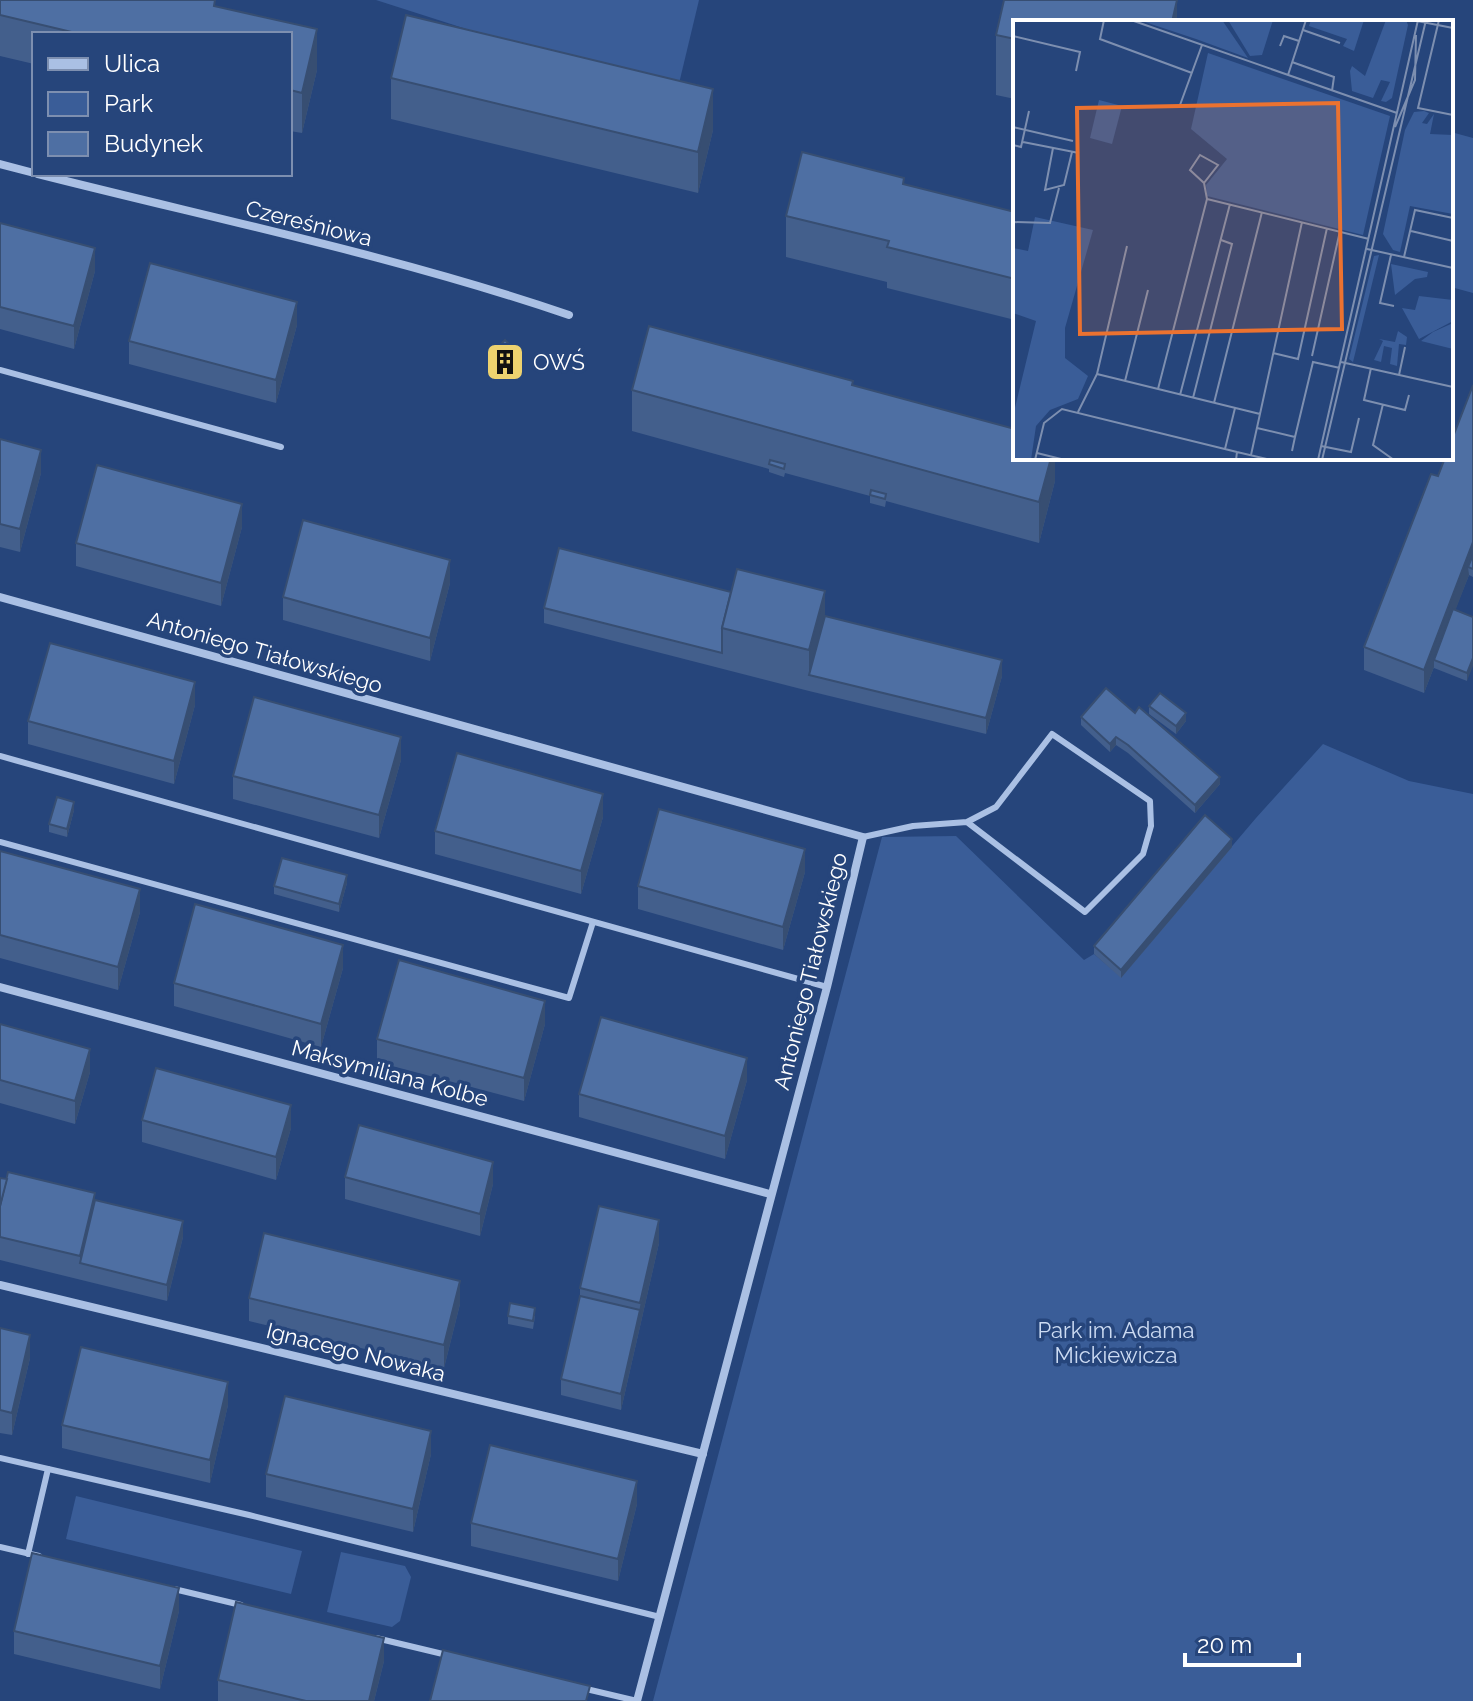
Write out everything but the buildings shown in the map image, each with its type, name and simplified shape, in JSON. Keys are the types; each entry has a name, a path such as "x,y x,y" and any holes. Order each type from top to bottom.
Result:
{"street":[{"name":"Czereśniowa","path":"0,164 32,173"},
{"name":"Czereśniowa","path":"44,176 359,254 521,298 569,315"},
{"name":"Antoniego Tiałowskiego","path":"0,597 863,837 827,987 637,1701"},
{"name":"Maksymiliana Kolbe","path":"0,987 770,1194"},
{"name":"Ignacego Nowaka","path":"0,1285 703,1454"}],"lane":[{"path":"0,370 281,447"},
{"path":"863,837 913,826 967,822 996,807 1052,734 1150,801 1151,826 1143,854 1085,912 967,822"},
{"path":"0,756 827,987"},
{"path":"0,842 569,998 593,922"},
{"path":"0,1458 249,1515 660,1617"},
{"path":"28,1554 48,1469"},
{"path":"0,1547 43,1557"},
{"path":"165,1587 257,1609"},
{"path":"364,1635 455,1657"},
{"path":"578,1686 637,1701"}],"green space":[{"path":"376,0 699,0 676,96"},
{"path":"1453,133 1473,138 1473,293 1453,288"},
{"name":"Park im. Adama Mickiewicza","path":"1323,744 1409,781 1473,794 1473,1701 653,1701 882,837 956,836 1084,960 1094,954 1121,977"},
{"path":"76,1496 302,1551 291,1594 66,1539"},
{"path":"341,1552 405,1566 411,1577 400,1621 392,1627 327,1612"}],"place":[{"name":"OWŚ","path":"505,362"}]}
